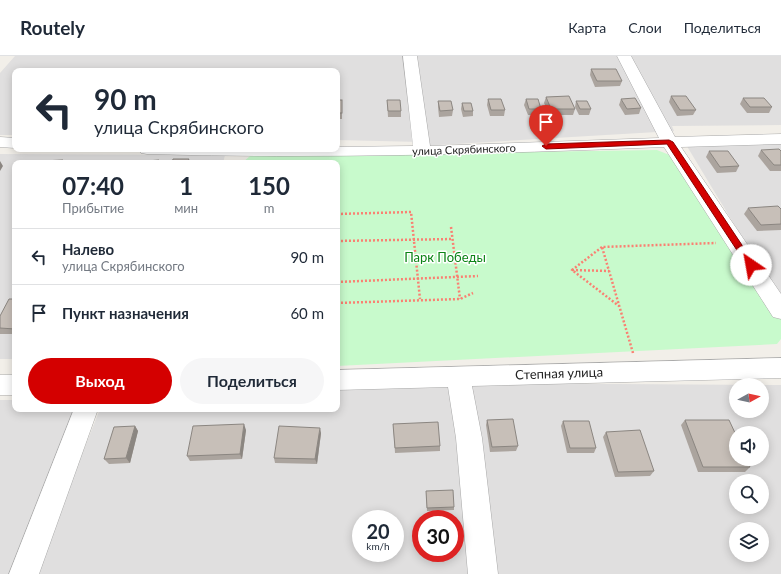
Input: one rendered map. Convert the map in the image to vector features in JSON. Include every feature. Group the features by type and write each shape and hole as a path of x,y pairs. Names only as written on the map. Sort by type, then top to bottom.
{"street":[{"path":"410,56 422,151"},
{"path":"624,56 669,142 781,311"},
{"name":"улица Скрябинского","path":"175,152 231,158 781,139"},
{"path":"0,142 12,143"},
{"name":"Степная улица","path":"340,380 781,368"},
{"path":"458,376 469,438 483,574"},
{"path":"0,385 12,385"},
{"path":"24,574 85,412"}],"path":[{"path":"340,214 411,212 420,299"},
{"path":"451,227 460,299"},
{"path":"340,241 453,239"},
{"path":"572,270 602,247 736,242"},
{"path":"602,247 639,371"},
{"path":"572,270 609,271"},
{"path":"572,270 619,306"},
{"path":"340,282 478,276"},
{"path":"340,303 420,299 460,299 473,293"}],"shaded area":[{"path":"15,56 781,56 781,125 672,126 674,131 421,146 421,142 340,140 340,68 12,68 12,135 0,135 0,73"},
{"path":"685,143 781,143 781,302"},
{"path":"0,154 225,155 224,160 12,160 12,359 0,359"},
{"path":"450,383 729,385 729,418 769,418 769,385 781,385 781,574 34,574 99,412 340,412 340,389 451,387"},
{"path":"0,400 12,400 12,412 80,412 20,574 0,574"}],"green space":[{"name":"Парк Победы","path":"657,150 677,158 781,318 781,339 777,344 340,366 340,160 245,160 250,156"}],"building":[{"path":"591,69 616,69 622,81 597,81"},
{"path":"569,96 575,109 551,109 546,97"},
{"path":"671,96 686,96 696,110 680,110"},
{"path":"635,98 641,108 627,109 621,99"},
{"path":"743,98 764,98 772,107 750,107"},
{"path":"488,99 501,99 505,110 491,110"},
{"path":"526,99 538,99 541,109 529,109"},
{"path":"340,100 342,100 342,113 340,113"},
{"path":"387,100 400,100 401,111 388,111"},
{"path":"438,101 451,101 453,110 440,111"},
{"path":"576,101 587,101 591,109 580,109"},
{"path":"462,103 471,103 473,111 464,111"},
{"path":"779,149 781,151 781,165 774,165 761,150"},
{"path":"709,151 728,151 739,166 720,167"},
{"path":"173,159 189,159 188,160"},
{"path":"778,206 781,209 781,224 761,225 748,208"},
{"path":"9,299 12,299 12,329 0,328 0,316"},
{"path":"513,419 518,446 492,447 487,420"},
{"path":"685,420 729,420 732,426 729,426 729,466 750,467 703,467"},
{"path":"563,421 589,421 596,448 570,448"},
{"path":"438,422 440,446 395,448 393,424"},
{"path":"244,424 240,454 187,456 193,426"},
{"path":"135,426 126,458 104,459 114,427"},
{"path":"279,426 320,428 315,459 274,458"},
{"path":"640,430 654,471 618,472 606,432"},
{"path":"453,490 454,507 427,508 426,491"}],"route":[{"path":"546,146 669,142 751,265"}]}
